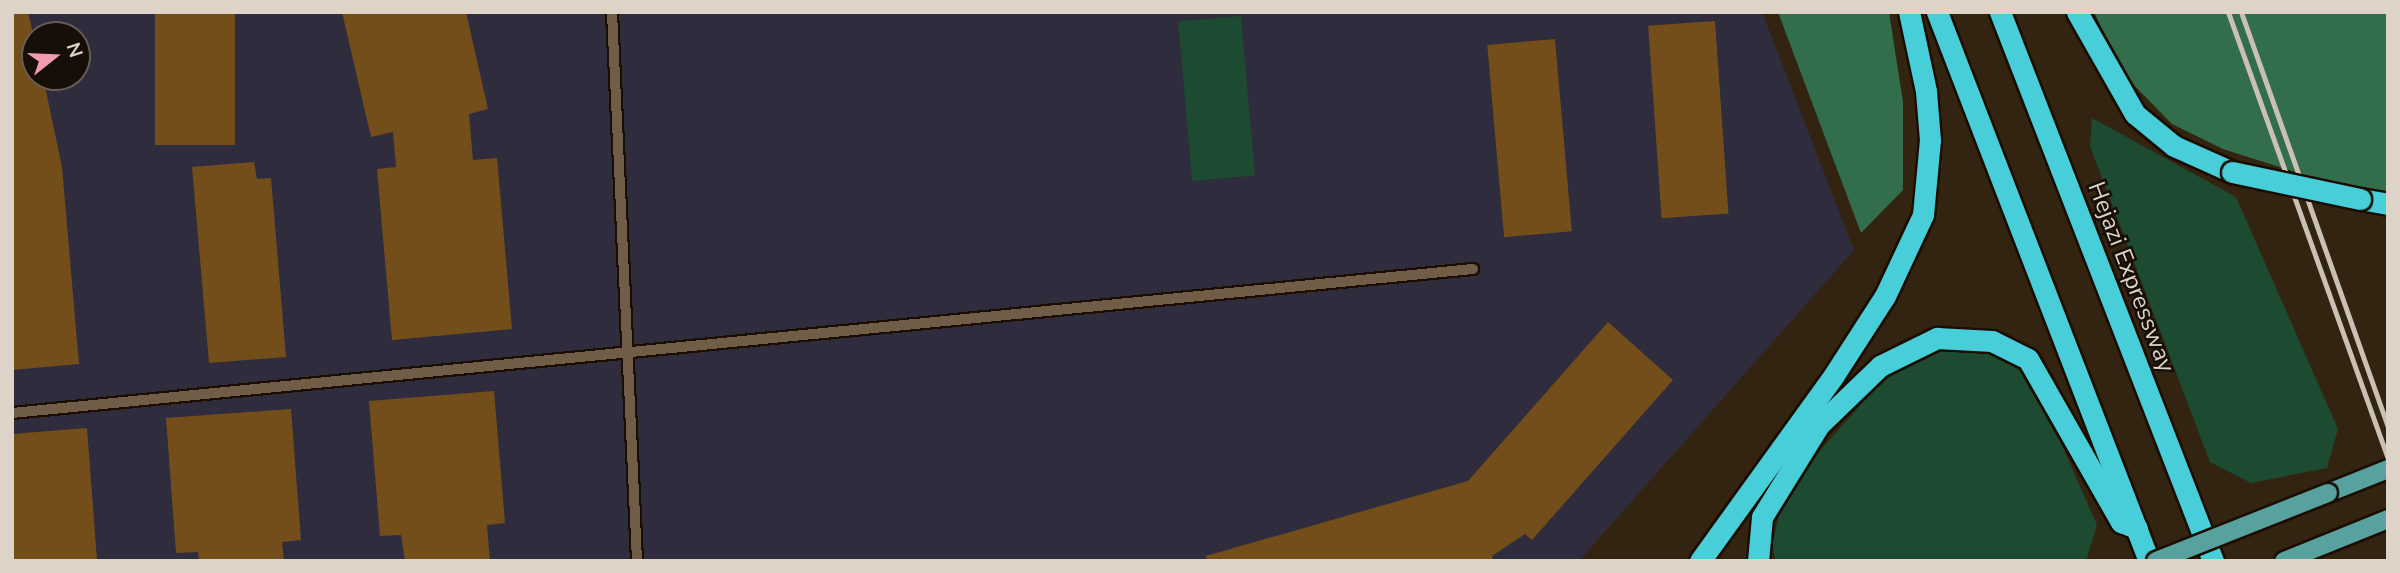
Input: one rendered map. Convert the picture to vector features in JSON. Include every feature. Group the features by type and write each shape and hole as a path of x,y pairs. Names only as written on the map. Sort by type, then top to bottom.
{"highway":[{"path":"1700,561 1848,353 1885,296 1923,215 1930,140 1926,91 1909,12"},
{"path":"1937,12 2149,561"},
{"name":"Hejazi Expressway","path":"2000,12 2213,561"},
{"path":"2077,12 2135,114 2174,146 2232,172 2388,204"},
{"path":"1758,561 1762,517 1819,425 1880,366 1937,338 1992,341 2028,359 2121,522 2137,528"}],"main road":[{"path":"2156,561 2388,469"},
{"path":"2284,561 2388,519"}],"lane":[{"path":"612,12 636,561"},
{"path":"12,412 628,349 1473,269"}],"shaded area":[{"path":"12,12 1762,12 1854,250 1579,561 12,561"}],"green space":[{"path":"1778,12 1889,12 1903,102 1903,190 1861,233"},
{"path":"2094,12 2388,12 2388,193 2333,184 2223,149 2172,124 2124,75"},
{"path":"1241,16 1255,175 1192,181 1178,21"},
{"path":"2092,118 2236,197 2338,429 2327,468 2251,483 2210,462 2090,146"},
{"path":"1977,343 2015,360 2035,384 2097,525 2086,561 1776,561 1772,546 1781,506 1817,454 1881,382 1927,352"}],"building":[{"path":"12,12 28,12 30,21 21,21 21,91 46,91 62,167 79,364 12,370"},
{"path":"155,12 235,12 235,145 155,145"},
{"path":"342,12 466,12 488,109 469,114 473,160 497,158 512,329 392,340 377,169 396,167 393,132 371,137"},
{"path":"1715,21 1728,214 1662,218 1648,26"},
{"path":"1555,39 1572,231 1504,237 1487,45"},
{"path":"254,162 257,179 271,178 286,357 209,363 192,167"},
{"path":"1608,322 1673,380 1532,540 1525,534 1492,556 1493,561 1207,561 1206,556 1468,481"},
{"path":"494,391 505,523 487,525 490,561 405,561 401,535 380,536 369,401"},
{"path":"291,409 301,540 282,542 284,561 199,561 198,552 176,553 166,418"},
{"path":"87,428 97,560 12,561 12,434"}],"railway":[{"path":"2228,12 2388,458"},
{"path":"2241,12 2388,427"}]}
